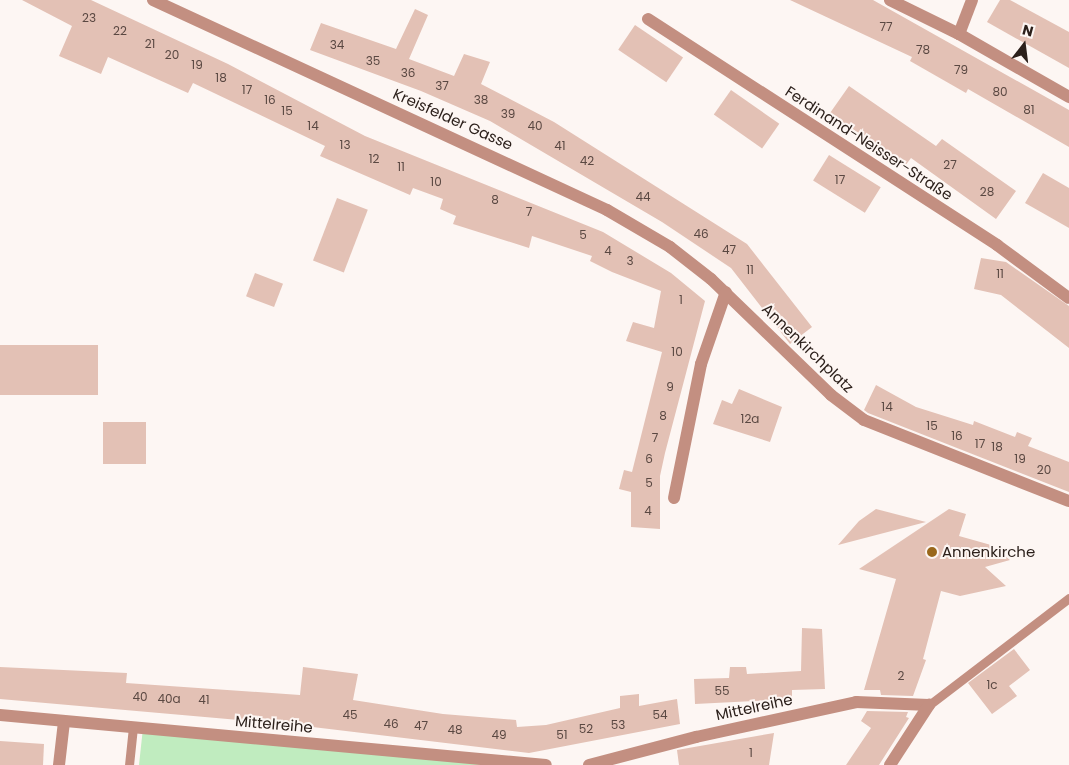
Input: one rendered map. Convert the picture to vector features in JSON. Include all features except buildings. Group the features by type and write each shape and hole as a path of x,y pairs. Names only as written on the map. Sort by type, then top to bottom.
{"street":[{"name":"Kreisfelder Gasse","path":"153,0 573,192 670,247 726,292"},
{"path":"890,0 959,34 1069,97"},
{"path":"959,34 972,0"},
{"name":"Ferdinand-Neisser-Straße","path":"648,19 997,245 1069,298"},
{"path":"674,498 701,364 726,292"},
{"name":"Annenkirchplatz","path":"726,292 824,389 864,420 1069,501"},
{"name":"Mittelreihe","path":"588,765 690,738 856,702 929,705"},
{"path":"890,765 929,705"},
{"name":"Mittelreihe","path":"0,715 546,765"},
{"path":"59,765 64,722"}],"lane":[{"path":"929,705 1069,598"},
{"path":"129,765 133,728"}],"green space":[{"path":"143,728 546,765 139,765"}],"place":[{"name":"Annenkirche","path":"932,552"}]}
